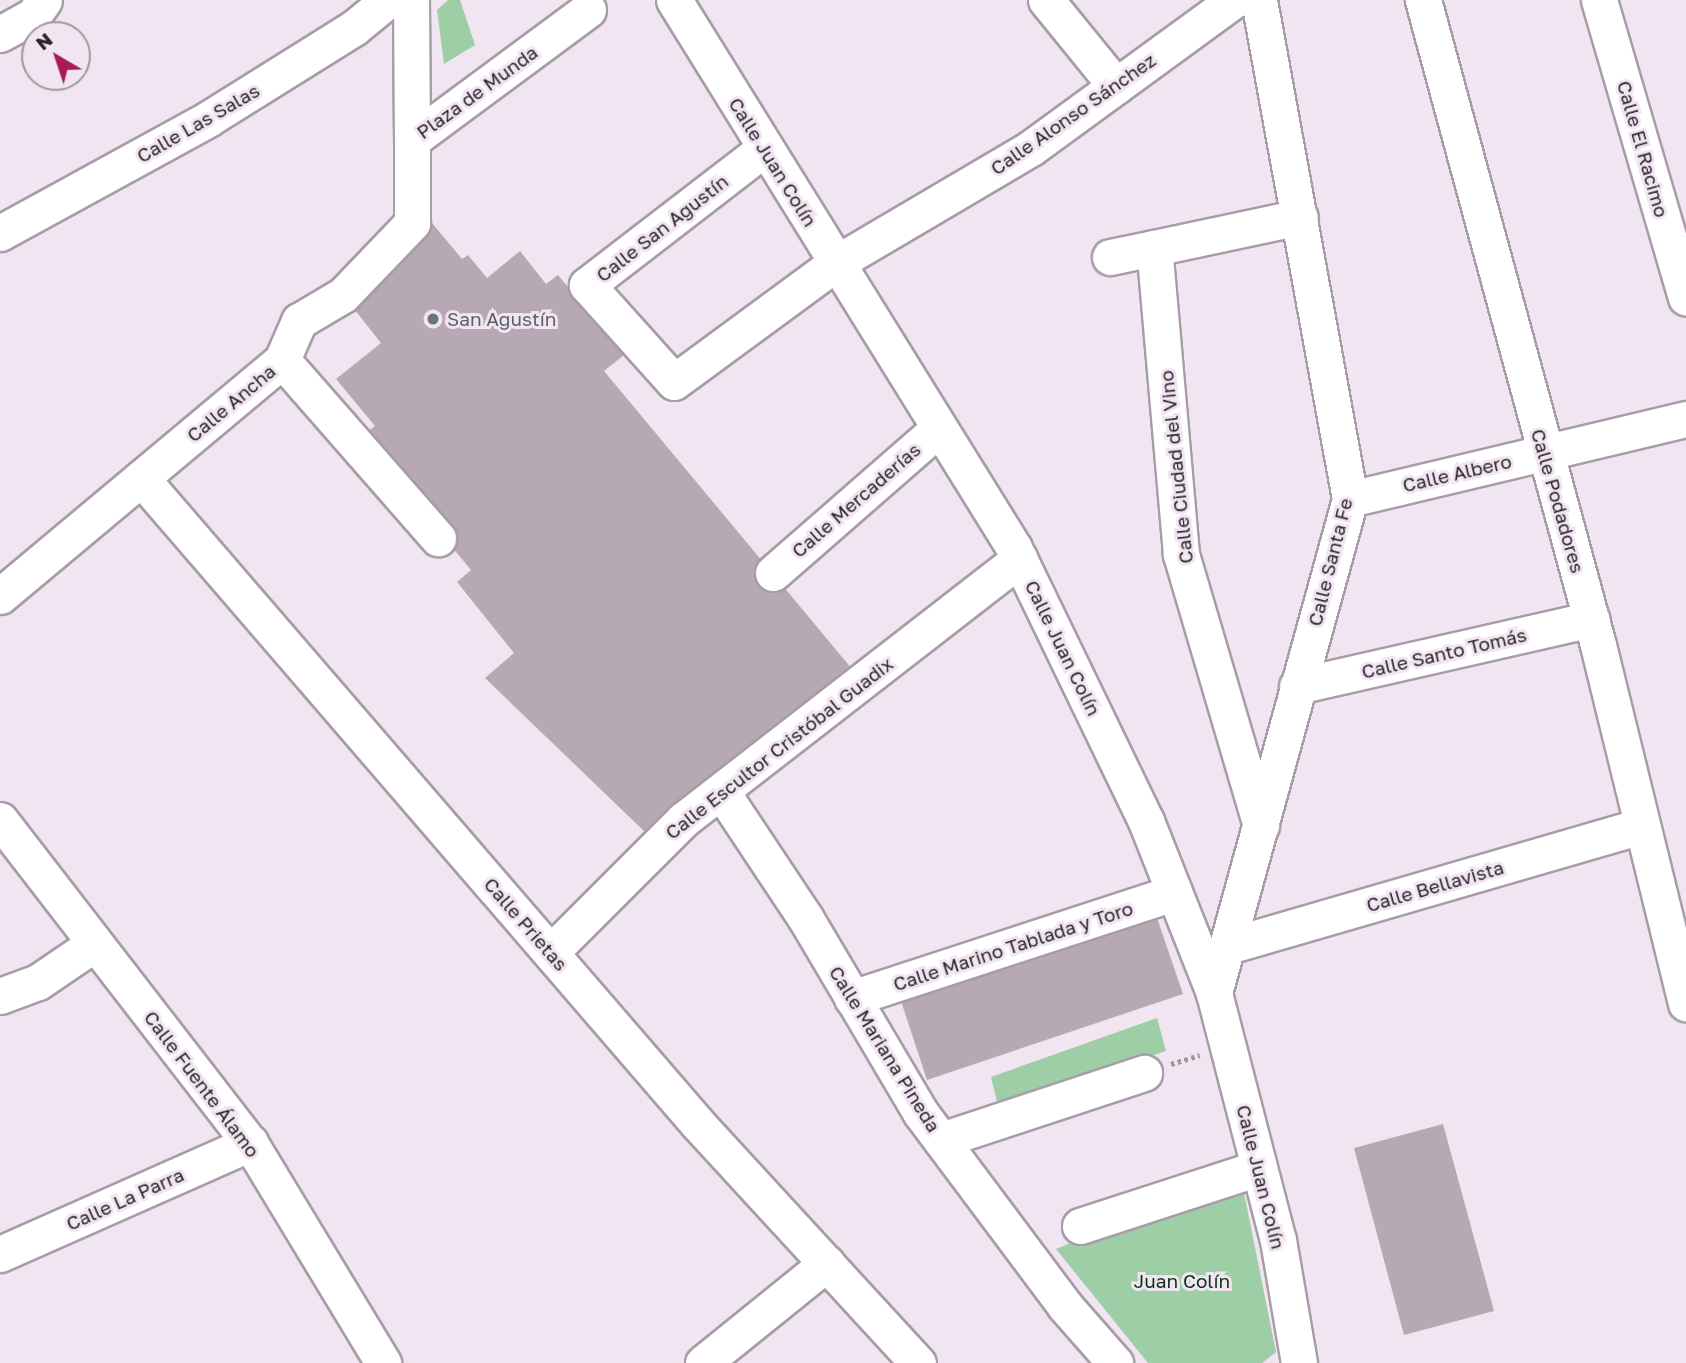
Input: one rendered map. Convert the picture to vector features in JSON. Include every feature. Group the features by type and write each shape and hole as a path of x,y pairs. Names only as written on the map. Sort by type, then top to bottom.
{"street":[{"path":"0,34 33,16 44,0"},
{"name":"Calle Las Salas","path":"0,233 208,120 355,27 388,0"},
{"name":"Plaza de Munda","path":"411,0 412,140"},
{"name":"Calle Juan Colín","path":"674,0 1020,559 1146,821 1214,993 1278,1240 1299,1363"},
{"path":"1046,0 1116,86"},
{"name":"Calle Alonso Sánchez","path":"836,263 1031,148 1234,0"},
{"name":"Calle Santa Fe","path":"1214,993 1350,499 1259,0"},
{"name":"Calle Podadores","path":"1423,0 1591,619 1686,1003"},
{"name":"Calle El Racimo","path":"1599,0 1686,298"},
{"name":"Plaza de Munda","path":"412,140 588,10"},
{"name":"Calle Ancha","path":"0,596 282,360 299,321 342,295 412,223 412,140"},
{"name":"Calle San Agustín","path":"765,148 587,285 674,382 836,263"},
{"path":"1110,257 1300,217"},
{"name":"Calle Ciudad del Vino","path":"1154,248 1181,554 1261,826"},
{"path":"282,360 438,538"},
{"name":"Calle Albero","path":"1350,499 1686,418"},
{"name":"Calle Mercaderías","path":"773,573 939,428"},
{"name":"Calle Prietas","path":"141,478 698,1124 918,1363"},
{"name":"Calle Escultor Cristóbal Guadix","path":"551,952 683,820 1020,559"},
{"name":"Calle Santo Tomás","path":"1297,686 1591,619"},
{"name":"Calle Mariana Pineda","path":"721,792 941,1140 1065,1306 1115,1363"},
{"name":"Calle Fuente Álamo","path":"0,820 250,1143 383,1363"},
{"name":"Calle Bellavista","path":"1228,946 1642,826"},
{"name":"Calle Marino Tablada y Toro","path":"852,998 1174,893"},
{"path":"0,996 38,982 94,944"},
{"path":"941,1140 1144,1073"},
{"name":"Calle La Parra","path":"0,1254 250,1143"},
{"path":"1080,1226 1259,1168"},
{"path":"703,1363 827,1263"}],"path":[{"path":"1144,1073 1228,1046"}],"green space":[{"path":"448,0 460,0 475,45 444,64 437,10"},
{"path":"1157,1018 1166,1051 998,1106 991,1077"},
{"name":"Juan Colín","path":"1240,1173 1276,1352 1262,1363 1148,1363 1056,1249"}],"building":[{"path":"432,223 462,259 468,255 487,278 520,251 546,284 558,275 624,355 604,371 852,669 646,833 485,678 514,653 457,582 471,570 361,437 375,426 336,379 381,343 343,295"},
{"path":"1155,912 1183,994 927,1080 900,998"},
{"path":"1443,1124 1494,1311 1404,1335 1354,1148"}],"place":[{"name":"San Agustín","path":"433,319"}]}
